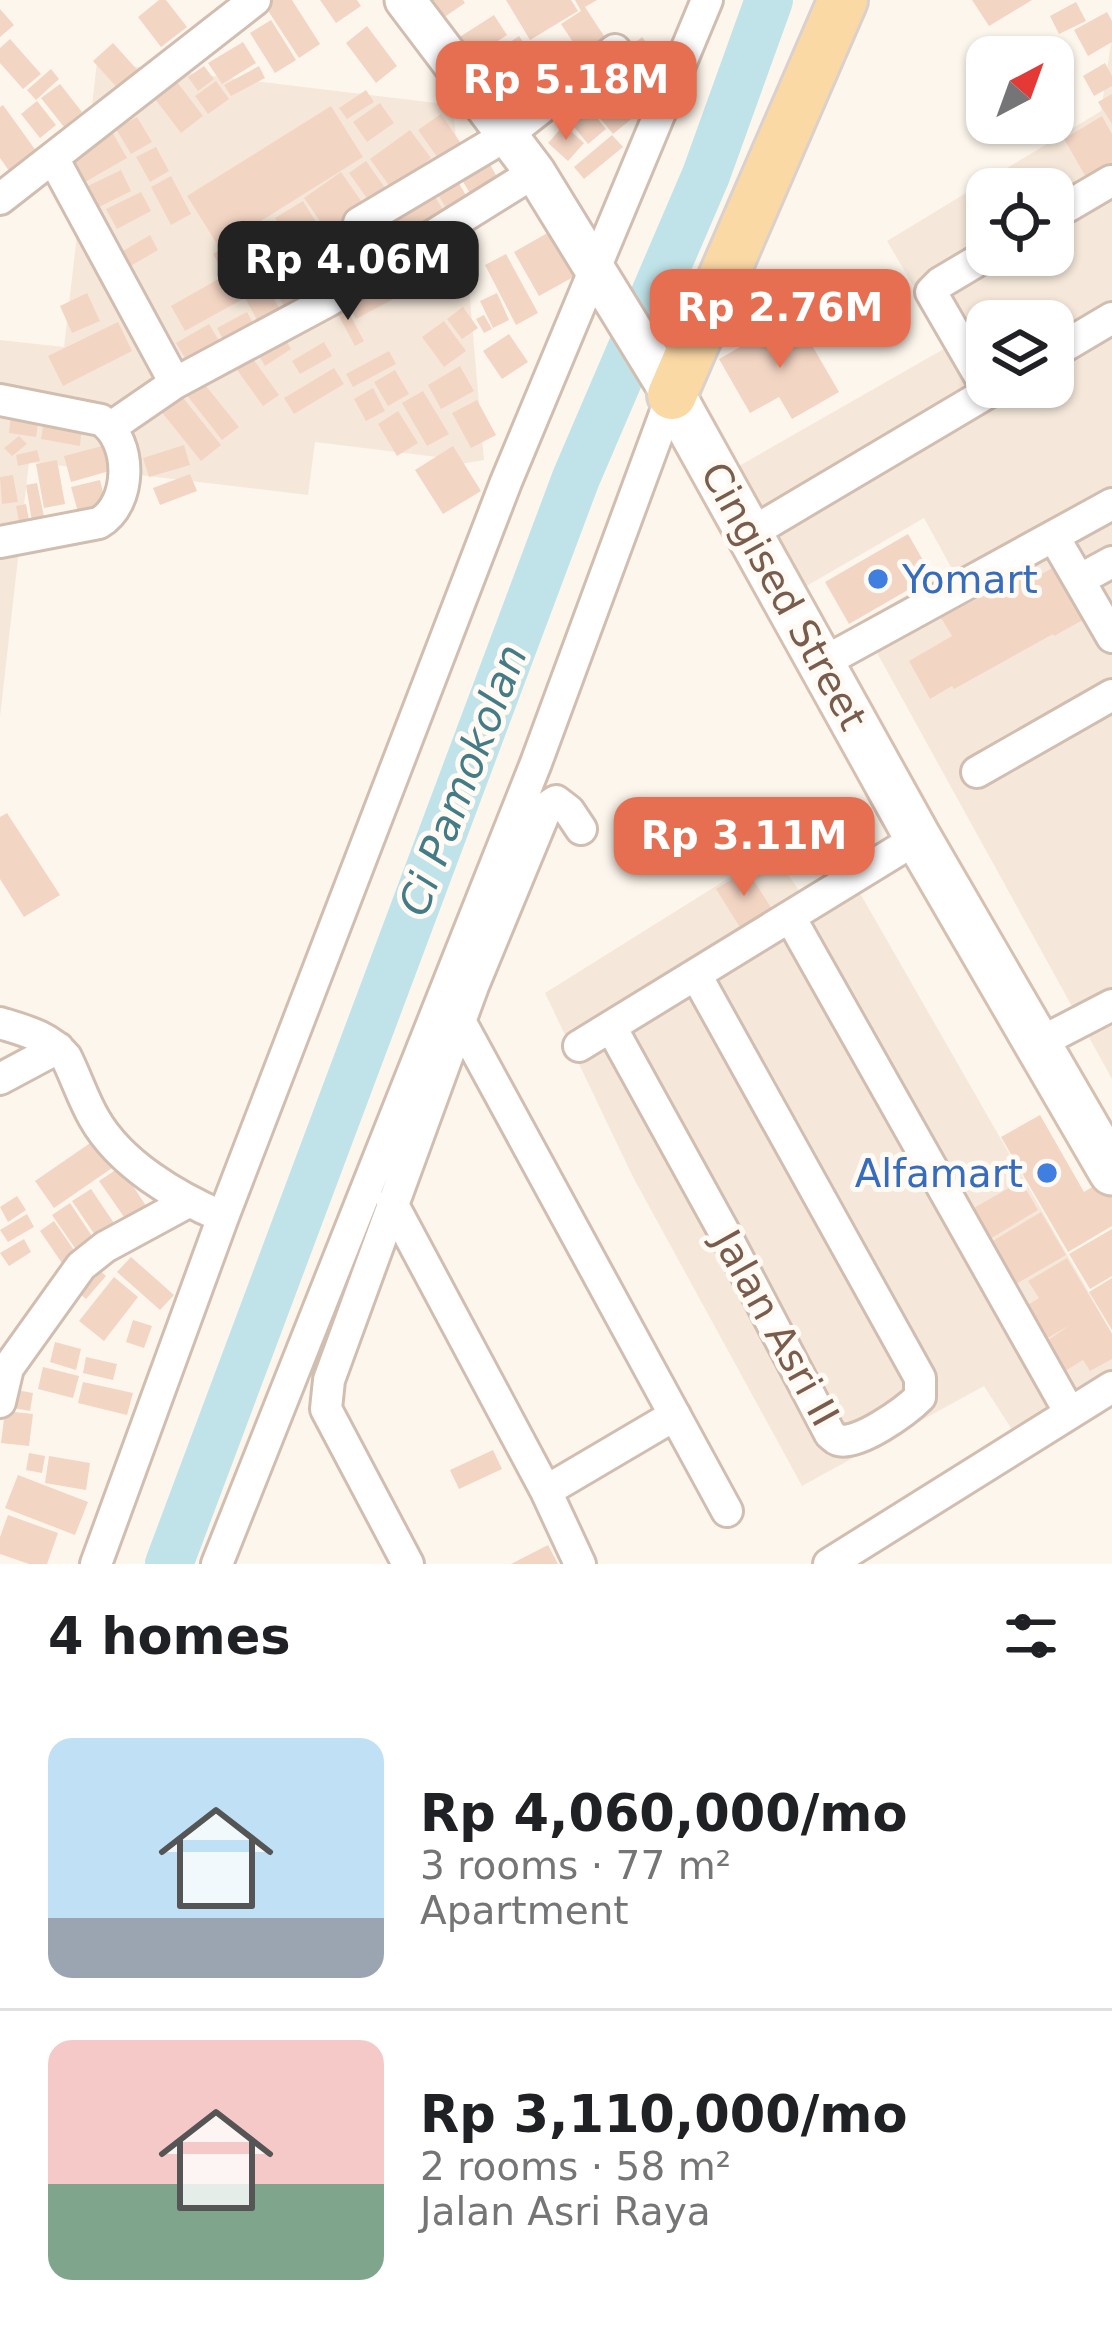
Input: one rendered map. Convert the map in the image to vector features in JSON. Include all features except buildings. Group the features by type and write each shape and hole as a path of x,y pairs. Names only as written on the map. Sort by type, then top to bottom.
{"main road":[{"path":"666,386 843,0"},
{"name":"Cingised Street","path":"666,386 821,663 908,844 1112,1172"}],"street":[{"path":"0,199 255,0"},
{"path":"224,1558 461,983 666,386 535,172 405,0"},
{"path":"96,1564 223,1216 506,482 706,0"},
{"path":"359,223 507,135 615,50"},
{"path":"53,158 176,383"},
{"path":"111,427 176,383 328,301 535,172"},
{"path":"1074,203 1111,181"},
{"path":"966,268 931,292 966,347"},
{"path":"1074,341 1112,318"},
{"path":"0,400 100,420 111,427 122,450 124,470 119,502 99,524 0,542"},
{"path":"751,533 966,405"},
{"path":"821,663 1112,504"},
{"path":"1054,537 1112,638"},
{"path":"1079,580 1112,562"},
{"path":"977,772 1112,694"},
{"path":"461,983 547,808 556,801 563,804 580,829"},
{"path":"579,1046 908,844"},
{"path":"790,917 1070,1413"},
{"name":"Jalan Asri II","path":"610,1027 830,1434 848,1440 894,1419 920,1397 920,1378 696,975"},
{"path":"1037,1045 1112,1005"},
{"path":"408,1564 326,1409 329,1380 392,1203 447,1019"},
{"path":"447,1019 727,1511"},
{"path":"0,1023 42,1037 58,1048 95,1120 112,1142 188,1202 223,1216"},
{"path":"0,1079 58,1048"},
{"path":"0,1402 8,1368 81,1266 105,1246 188,1202"},
{"path":"392,1203 580,1564"},
{"path":"829,1564 1112,1387"},
{"path":"546,1491 675,1415"}],"shaded area":[{"path":"1112,37 1112,1079 860,622 952,569 924,518 803,588 732,470 949,346 887,241 966,193 966,276 1074,276 1074,168 1007,168 1047,144 1074,144 1074,127 1101,111"},
{"path":"97,62 453,105 484,460 437,468 437,457 315,442 308,495 29,462 0,717 0,340 64,347"},
{"path":"772,851 800,892 845,867 1112,1333 1112,1377 1016,1436 984,1386 802,1486 633,1177 545,993"}],"waterway":[{"name":"Ci Pamokolan","path":"169,1564 576,478 706,175 769,0"}],"place":[{"name":"Yomart","path":"878,579"},
{"name":"Alfamart","path":"1047,1173"}]}
